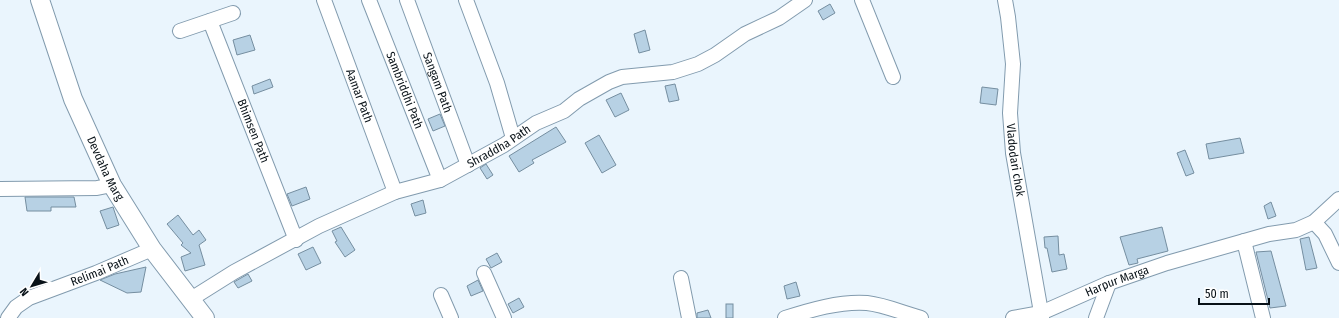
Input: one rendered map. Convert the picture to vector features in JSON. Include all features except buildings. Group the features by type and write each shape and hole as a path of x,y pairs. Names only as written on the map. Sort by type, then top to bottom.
{"main road":[{"name":"Devdaha Marg","path":"40,0 72,99 112,185 152,249 171,276 192,299 205,318"}],"street":[{"name":"Aamar Path","path":"324,0 395,192"},
{"name":"Sambriddhi Path","path":"369,0 440,180"},
{"name":"Sangam Path","path":"407,0 468,164"},
{"path":"466,0 497,83 513,138"},
{"name":"Shraddha Path","path":"192,299 234,272 296,240 319,226 395,192 440,180 504,145 536,123 564,111 579,99 609,82 622,77 673,72 698,64 715,55 745,34 779,18 805,0"},
{"path":"862,0 894,77"},
{"name":"Vladodari chok","path":"1005,0 1013,64 1010,113 1014,153 1041,316"},
{"path":"180,31 233,13"},
{"name":"Bhimsen Path","path":"210,21 296,240"},
{"path":"0,189 97,188 112,185"},
{"name":"Harpur Marga","path":"1013,318 1041,316 1109,283 1244,241 1296,230 1314,222 1339,199"},
{"path":"1314,222 1325,234 1339,263"},
{"path":"1244,241 1263,318"},
{"name":"Relimai Path","path":"8,318 16,307 29,298 96,273 152,249"},
{"path":"484,273 504,318"},
{"path":"680,278 689,318"},
{"path":"1096,318 1109,283"},
{"path":"441,295 451,318"},
{"path":"785,318 838,305 867,303 921,318"}]}
